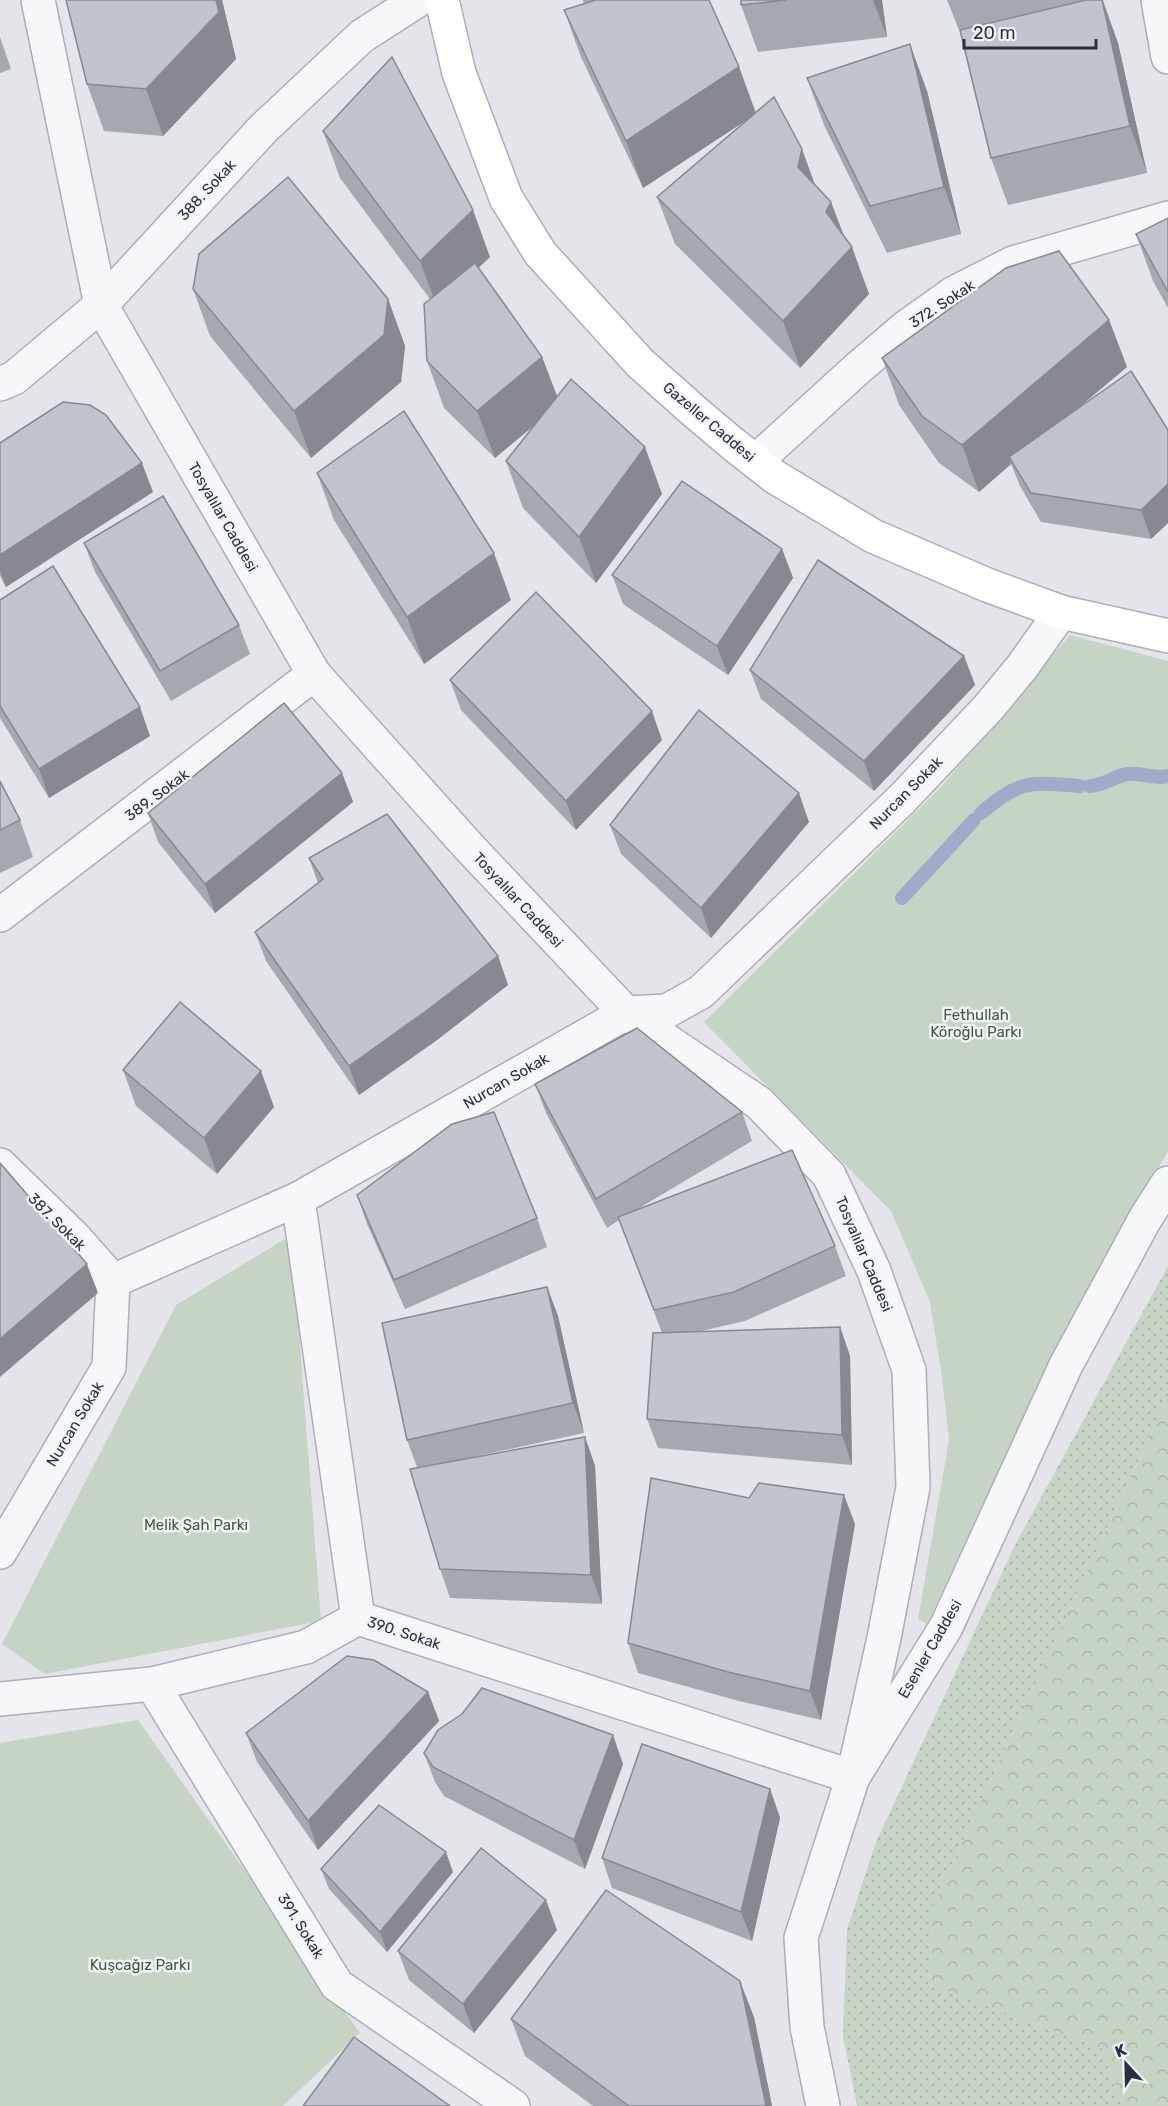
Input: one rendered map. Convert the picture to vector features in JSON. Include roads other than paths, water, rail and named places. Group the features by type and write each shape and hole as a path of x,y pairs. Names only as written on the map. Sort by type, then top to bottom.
{"street":[{"name":"Tosyalılar Caddesi","path":"38,0 101,305 314,674 468,847 626,1013 759,1103 829,1175 874,1271 909,1370 913,1486 885,1638 853,1777"},
{"name":"388. Sokak","path":"0,384 14,378 101,305 263,129 362,36 418,0"},
{"name":"Gazeller Caddesi","path":"442,0 459,74 506,198 540,253 640,363 733,444 775,477 873,536 987,585 1061,612 1168,636"},
{"path":"1158,0 1168,57"},
{"name":"372. Sokak","path":"756,461 897,335 954,293 1013,262 1168,218"},
{"name":"Nurcan Sokak","path":"0,1552 109,1367 112,1281 298,1199 626,1013 667,1011 700,992 926,774 988,708 1022,667 1061,612"},
{"name":"389. Sokak","path":"0,915 314,674"},
{"name":"387. Sokak","path":"0,1165 74,1237 112,1281"},
{"name":"Esenler Caddesi","path":"822,2106 807,2027 801,1938 853,1777 946,1627 1066,1365 1145,1219 1168,1183"},
{"name":"390. Sokak","path":"298,1199 358,1618 853,1777"},
{"path":"0,1699 152,1684 306,1647 358,1618"},
{"name":"391. Sokak","path":"152,1684 337,1984 513,2106"}],"waterway":[{"path":"1090,786 1128,774 1168,776"},
{"path":"981,813 1006,794 1027,785 1080,786"},
{"path":"902,898 974,820"}],"park label":[{"name":"Fethullah Köroğlu Parkı","path":"976,1024"},
{"name":"Melik Şah Parkı","path":"196,1525"},
{"name":"Kuşcağız Parkı","path":"140,1965"}]}
